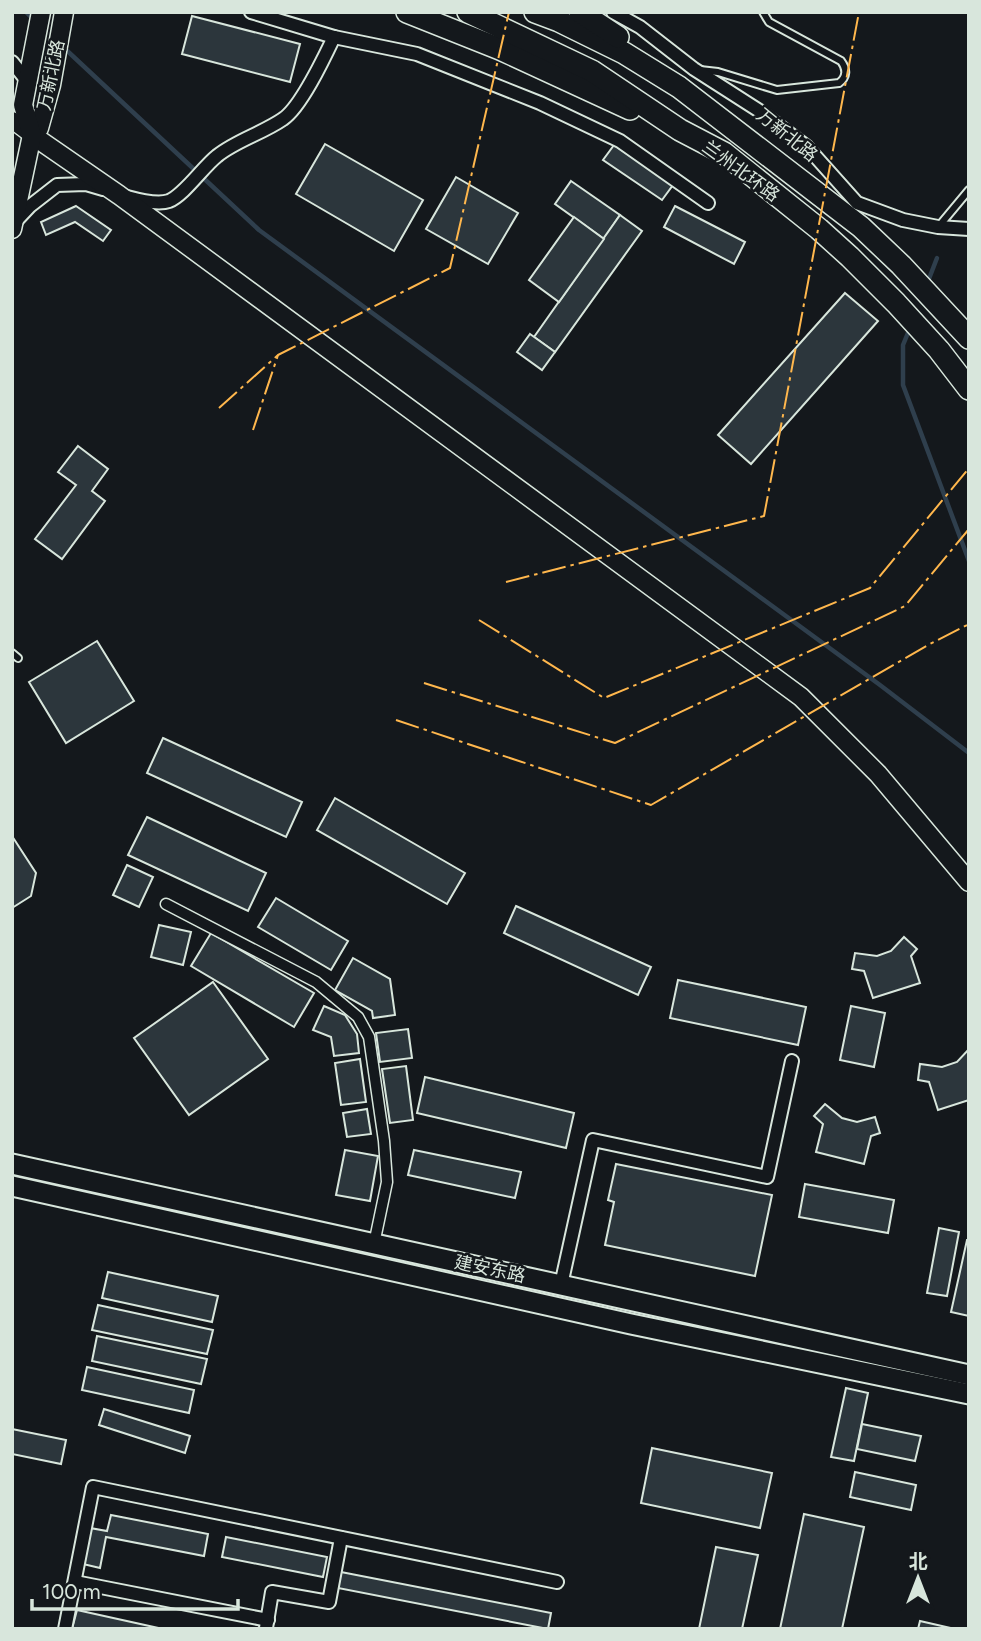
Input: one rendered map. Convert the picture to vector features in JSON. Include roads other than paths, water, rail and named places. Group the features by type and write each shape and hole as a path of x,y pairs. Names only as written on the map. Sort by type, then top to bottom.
{"highway":[{"path":"407,12 500,49 680,130"},
{"name":"兰州北环路","path":"467,12 592,71 680,130 724,153 850,257 939,350 969,389"},
{"name":"兰州北环路","path":"535,12 624,53 679,87 846,215 901,265 969,338"},
{"path":"580,12 634,47 679,87"}],"main road":[{"name":"万新北路","path":"13,226 32,135 23,105 41,12"},
{"name":"万新北路","path":"32,135 39,128 51,85 64,13"},
{"path":"32,135 118,195 801,697 878,774 969,882"},
{"name":"建安东路","path":"12,1164 969,1374"},
{"name":"建安东路","path":"12,1186 645,1326 969,1394"}],"street":[{"path":"250,12 334,37 417,54 540,103 620,141 708,204"},
{"name":"万新北路","path":"613,12 640,27 694,69 758,110 807,147 857,203 903,220 938,227 969,229"},
{"name":"万新北路","path":"13,226 30,205 57,185 86,184 146,202 169,201 218,155 285,118 321,65 334,37"},
{"path":"12,62 29,74"},
{"path":"12,120 32,135"},
{"path":"166,904 316,982 358,1017 369,1037 387,1182 374,1244"},
{"path":"561,1285 593,1140 767,1177 792,1061"},
{"path":"65,1629 93,1487 557,1582"},
{"path":"75,1582 267,1625 272,1592 329,1602 341,1538"}],"lane":[{"path":"694,69 719,72 776,90 842,81 846,68 841,61 769,22 763,12"},
{"path":"938,227 969,190"}],"waterway":[{"path":"26,12 35,21"},
{"path":"62,46 259,230 969,753"},
{"path":"927,284 937,258"},
{"path":"910,328 903,345 903,385 969,561"}]}
